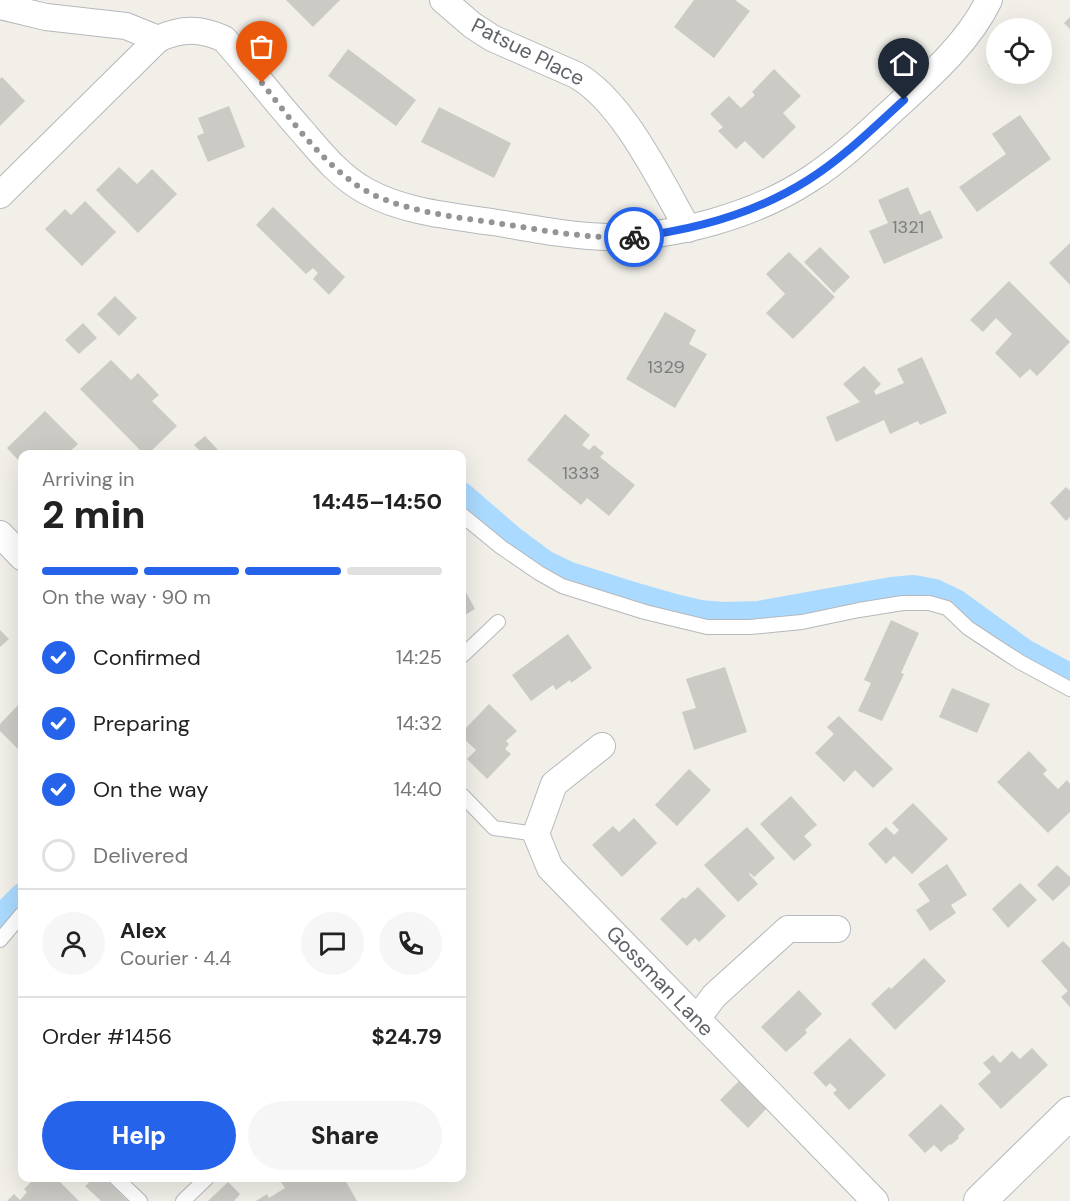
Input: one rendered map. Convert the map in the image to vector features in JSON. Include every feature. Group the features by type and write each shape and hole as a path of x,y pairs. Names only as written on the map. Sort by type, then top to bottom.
{"street":[{"name":"Patsue Place","path":"443,0 472,25 492,38 576,75 594,87 620,116 645,153 688,229"},
{"path":"0,195 158,39 179,31 208,32 224,39 319,151 339,171 368,192 391,202 465,218 594,236 632,237 688,229 760,205 826,168 862,139 937,68 966,37 981,17 989,0"},
{"path":"0,6 46,17 126,26 158,39"},
{"path":"0,534 18,553"},
{"path":"536,834 554,784 602,746"},
{"name":"Gossman Lane","path":"536,834 550,868 875,1201"},
{"path":"697,1019 714,996 788,929 837,929"},
{"path":"980,1201 1070,1113"}],"lane":[{"path":"466,518 501,548 528,567 562,586 645,612 707,627 750,627 802,622 903,603 929,603 947,608 968,628 1020,662 1070,689"},
{"path":"466,652 498,621"},
{"path":"466,799 494,828 536,834"},
{"path":"0,940 18,919"},
{"path":"120,1182 140,1201"},
{"path":"183,1201 203,1182"}],"building":[{"path":"286,0 340,0 313,27"},
{"path":"694,0 735,0 750,11 714,58 674,27"},
{"path":"1070,17 1070,29 1064,23"},
{"path":"348,49 416,100 396,126 328,76"},
{"path":"774,69 801,96 783,113 796,127 763,159 745,141 736,149 718,131 723,127 710,114 729,96 741,108 755,95 752,92"},
{"path":"2,77 25,101 0,126 0,79"},
{"path":"229,106 245,147 208,162 197,136 204,133 198,118"},
{"path":"439,107 511,143 494,178 421,142"},
{"path":"1020,115 1051,159 977,212 959,187 1006,154 992,134"},
{"path":"119,167 137,184 152,169 177,194 138,233 96,190"},
{"path":"908,187 920,215 930,210 943,238 884,264 869,231 888,223 878,200"},
{"path":"85,201 116,232 82,266 45,229 65,209 71,215"},
{"path":"273,207 345,277 329,295 313,279 318,273 313,268 306,274 256,225"},
{"path":"1070,243 1070,285 1049,263"},
{"path":"820,247 850,277 834,293 804,262"},
{"path":"789,252 835,297 793,339 766,313 785,294 766,274"},
{"path":"1009,281 1070,342 1037,376 1030,369 1020,378 995,353 1012,334 996,318 983,332 970,320"},
{"path":"115,296 137,318 119,336 97,314"},
{"path":"665,312 696,330 689,344 707,354 675,408 626,379"},
{"path":"83,323 97,338 79,354 65,340"},
{"path":"922,357 947,413 920,425 918,421 890,434 884,420 836,442 826,417 860,402 843,384 864,366 881,384 874,391 876,395 904,383 897,369"},
{"path":"111,360 131,380 138,373 159,395 152,401 177,426 152,450 140,450 80,389"},
{"path":"45,411 78,444 71,450 18,450 18,460 7,448"},
{"path":"565,414 590,435 582,445 589,450 594,445 604,453 600,457 635,485 609,516 587,498 581,505 527,460"},
{"path":"205,436 218,450 199,450 194,445"},
{"path":"1066,487 1070,491 1070,517 1066,521 1050,503"},
{"path":"466,592 475,609 466,615"},
{"path":"891,620 919,633 901,673 904,674 882,721 858,711 871,683 864,680"},
{"path":"0,630 9,639 0,647"},
{"path":"568,634 592,668 571,683 570,680 556,690 553,685 531,701 512,675"},
{"path":"725,667 747,732 694,750 682,712 696,708 686,679"},
{"path":"952,688 990,704 977,733 939,717"},
{"path":"489,704 517,731 506,741 509,744 505,749 511,754 487,779 467,759 476,750 466,741 466,728"},
{"path":"18,705 18,749 0,731 0,724"},
{"path":"839,716 893,769 873,788 855,770 844,782 815,753 834,734 827,727"},
{"path":"1029,751 1047,770 1043,774 1058,789 1067,780 1070,784 1070,812 1048,833 997,782"},
{"path":"689,769 711,790 677,826 655,805"},
{"path":"791,796 817,825 804,836 812,845 794,861 760,824"},
{"path":"913,803 948,839 912,874 894,856 886,864 868,844 886,827 894,835 899,830 892,823"},
{"path":"634,818 657,843 622,877 592,845 613,826 619,832"},
{"path":"747,827 775,858 754,877 749,874 758,884 738,902 704,865"},
{"path":"947,864 967,895 951,905 956,913 930,931 916,910 930,901 918,884"},
{"path":"1057,865 1070,877 1070,885 1053,901 1037,885"},
{"path":"1020,883 1037,900 1008,928 992,909"},
{"path":"698,887 726,916 699,942 695,938 687,946 660,919 683,897 685,899"},
{"path":"1063,941 1070,948 1070,1007 1061,997 1068,991 1041,961"},
{"path":"924,958 946,981 895,1030 871,1004"},
{"path":"799,990 822,1014 805,1030 807,1033 786,1052 761,1027"},
{"path":"850,1038 886,1075 849,1110 833,1093 837,1090 830,1083 826,1087 813,1073"},
{"path":"1032,1048 1048,1065 1001,1109 978,1084 991,1072 983,1063 993,1055 1000,1063 1012,1051 1020,1059"},
{"path":"739,1081 767,1108 748,1128 720,1100"},
{"path":"941,1104 965,1129 958,1136 959,1138 941,1152 934,1145 925,1153 908,1135"},
{"path":"31,1182 60,1182 79,1201 7,1201 14,1194 20,1200 27,1192 24,1189"},
{"path":"90,1182 109,1182 128,1201 101,1201 85,1186"},
{"path":"228,1182 240,1194 234,1201 208,1201"},
{"path":"281,1182 346,1182 357,1201 256,1201 267,1194 269,1198 285,1188"}],"waterway":[{"path":"466,497 514,539 545,562 570,574 630,593 700,612 724,614 758,613 891,589 914,587 935,591 956,601 1025,651 1070,675"},
{"path":"0,917 18,899"}],"way so far":[{"path":"262,83 319,151 339,171 368,192 391,202 420,210 553,232 604,237 634,237"}],"route":[{"path":"634,237 688,229 723,219 780,195 826,168 904,100"}]}
